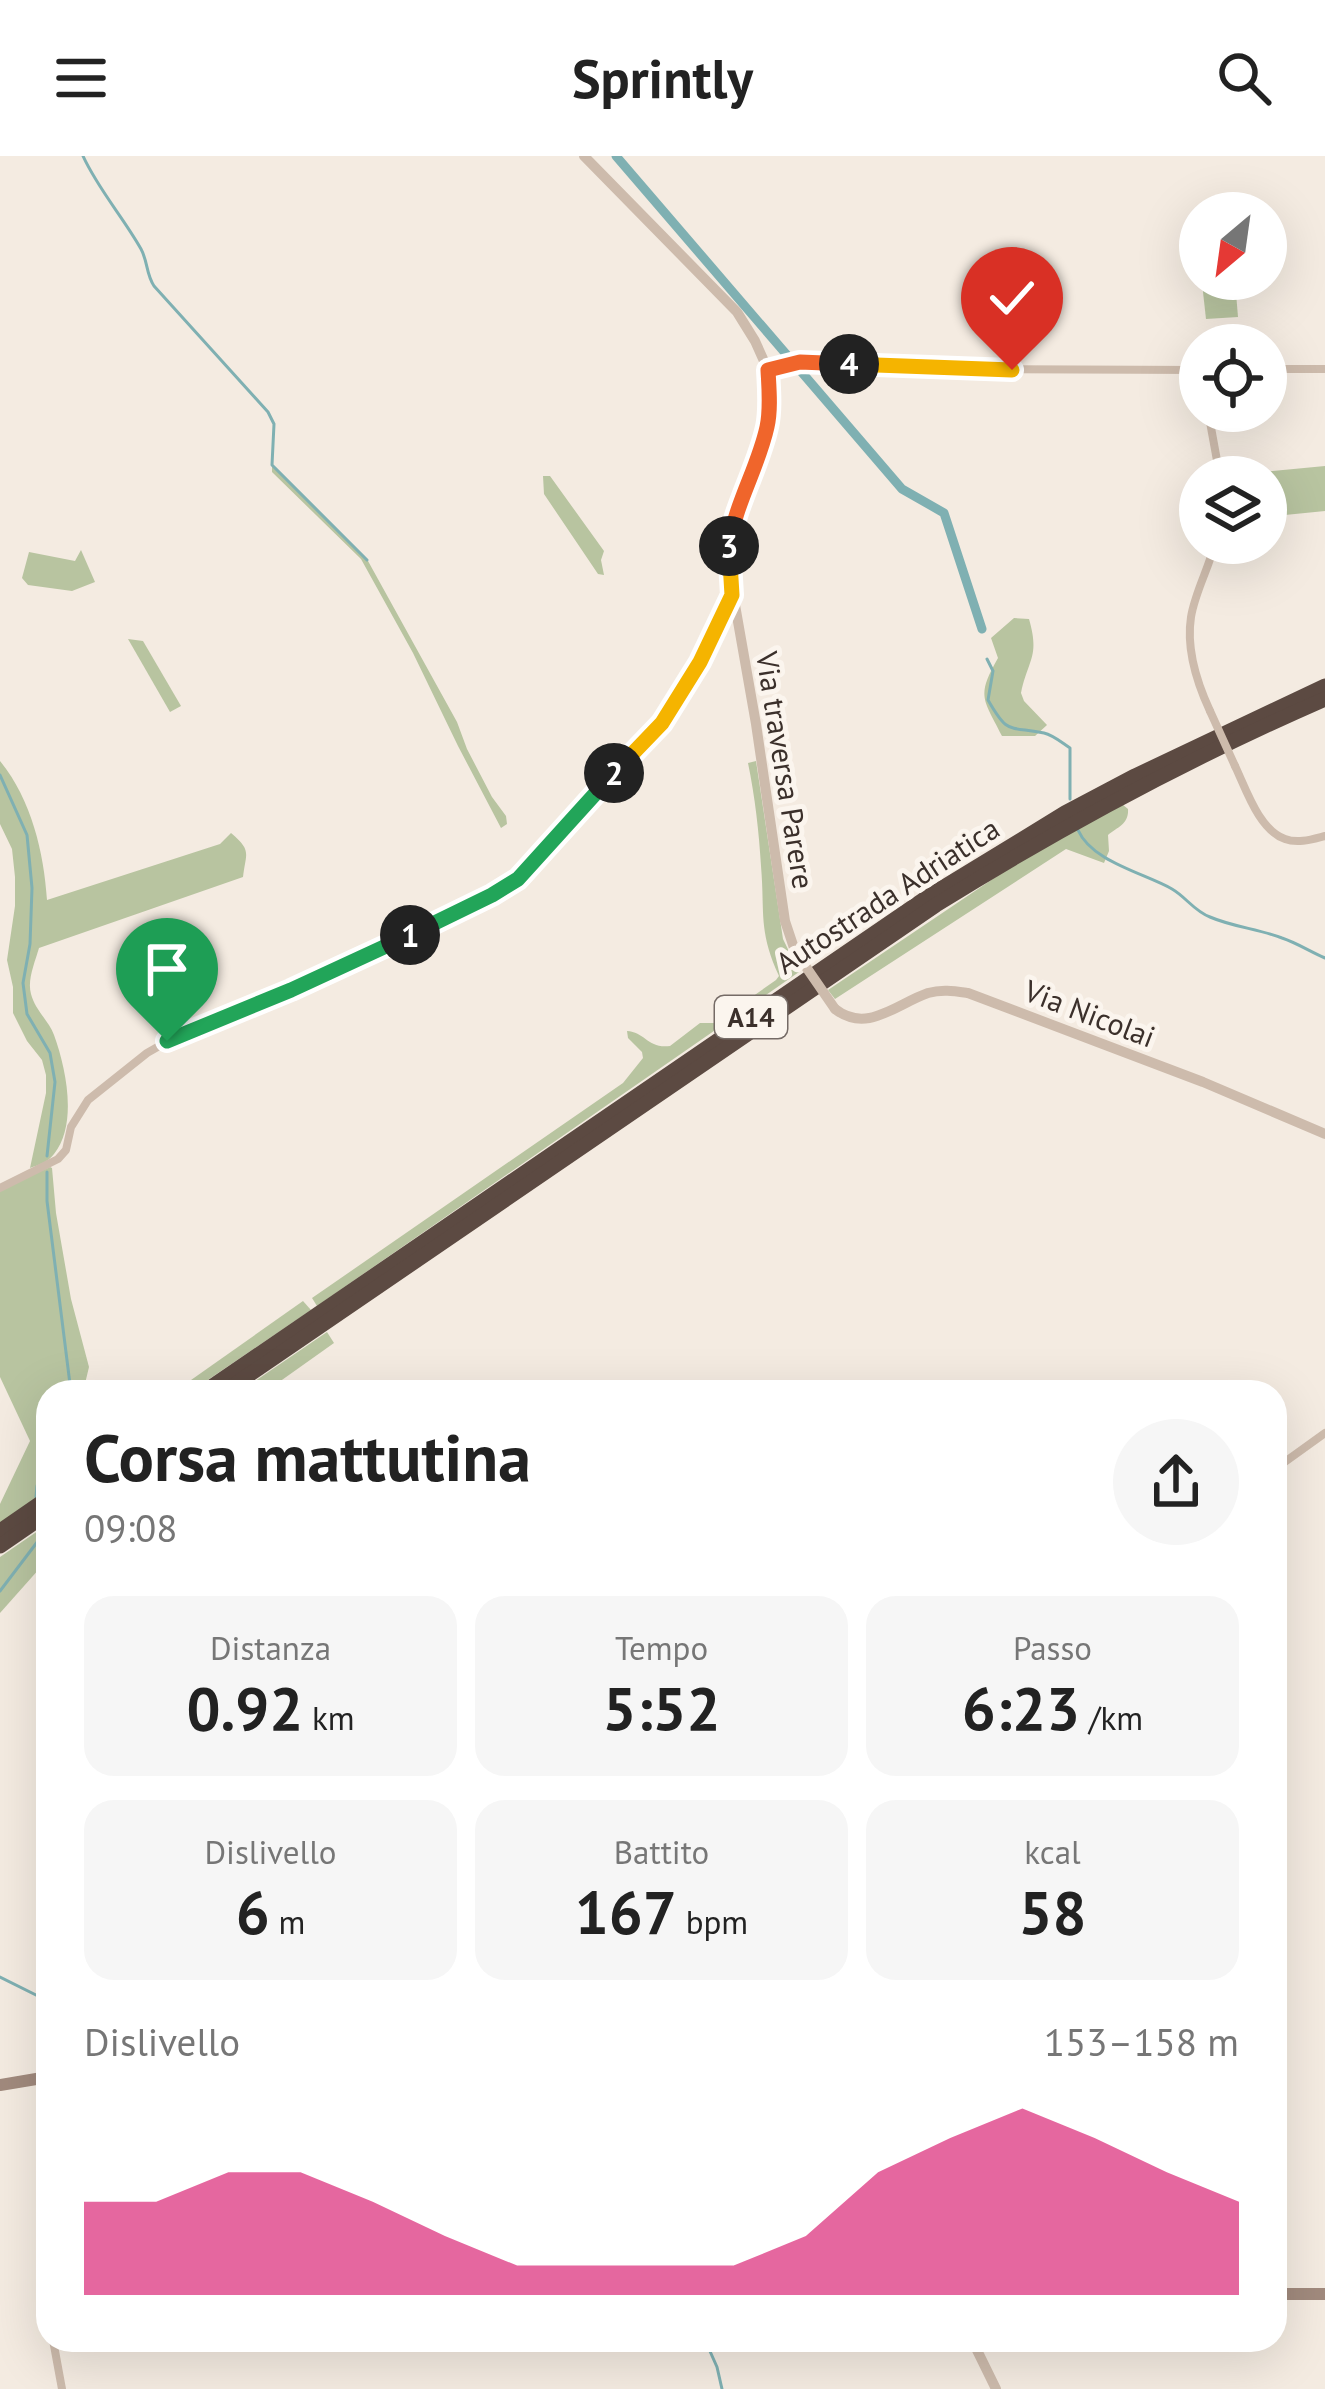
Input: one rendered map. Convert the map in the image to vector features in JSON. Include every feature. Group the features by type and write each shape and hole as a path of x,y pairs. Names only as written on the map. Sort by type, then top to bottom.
{"highway":[{"name":"Autostrada Adriatica","path":"221,1380 926,898 1065,813 1325,686"},
{"name":"Autostrada Adriatica","path":"242,1380 936,905 1143,785 1325,699"},
{"path":"0,1531 36,1506"},
{"path":"0,1546 36,1521"}],"main road":[{"path":"0,2085 36,2079"},
{"path":"1287,2294 1325,2294"}],"street":[{"name":"Via traversa Parere","path":"584,156 737,312 768,370 767,427 731,532 732,595 785,921 795,951 835,1009"},
{"path":"768,370 800,362 933,369 1179,370"},
{"path":"1287,369 1325,369"},
{"path":"1208,564 1191,618 1191,654 1198,685 1263,820 1288,841 1325,836"},
{"name":"Via traversa Parere","path":"0,1188 58,1159 88,1100 167,1041 291,990 518,879 676,705 732,595"},
{"name":"Via Nicolai","path":"835,1009 850,1018 867,1020 932,992 968,993 1325,1134"},
{"path":"1287,1460 1325,1433"},
{"path":"55,2352 62,2389"},
{"path":"978,2352 995,2389"}],"green space":[{"path":"1204,300 1237,300 1238,317 1206,319"},
{"path":"272,465 368,561 506,816 507,824 501,828 361,559 272,472"},
{"path":"1325,466 1325,511 1287,515 1287,470"},
{"path":"543,476 550,476 604,551 604,575 598,574 544,494"},
{"path":"81,550 95,582 72,591 28,585 22,578 29,552 75,561"},
{"path":"1014,618 1029,619 1032,632 1033,650 1021,693 1047,725 1035,736 1002,736 985,697 998,658 991,638"},
{"path":"128,639 143,641 181,706 170,712"},
{"path":"0,761 34,827 47,900 220,844 231,833 246,852 243,877 39,948 30,989 58,1048 68,1112 54,1154 30,1168 46,1075 13,1013 7,960 15,877 12,849 0,824"},
{"path":"756,761 783,939 799,972 317,1306 312,1298 623,1083 643,1058 627,1031 670,1046 700,1023 715,1023 776,980 779,976 765,933 748,763"},
{"path":"1122,804 1128,809 1127,818 1108,835 1104,863 1066,849 835,999 828,990 1027,856"},
{"path":"52,1168 71,1299 89,1367 86,1380 36,1380 36,1498 0,1524 0,1504 30,1441 0,1377 0,1190"},
{"path":"303,1301 311,1310 208,1380 191,1380"},
{"path":"327,1332 334,1343 282,1380 257,1380"},
{"path":"36,1532 36,1572 0,1613 0,1557"}],"waterway":[{"path":"83,156 141,249 154,286 268,412 274,424 272,465 367,560"},
{"path":"616,156 902,489 944,513 982,629"},
{"path":"987,659 993,671 988,700 1000,719 1010,727 1047,734 1070,748 1070,799"},
{"path":"0,775 27,835 32,888 23,983 27,1014 50,1053 55,1082 47,1156"},
{"path":"1078,830 1107,859 1172,889 1204,914 1282,938 1325,958"},
{"path":"47,1172 69,1380"},
{"path":"0,1591 36,1544"},
{"path":"0,1977 36,1995"},
{"path":"710,2352 722,2389"}],"route":[{"path":"167,1041 291,990 518,879 662,723 700,662 732,595 731,532 767,427 768,370 800,362 1012,370"}]}
